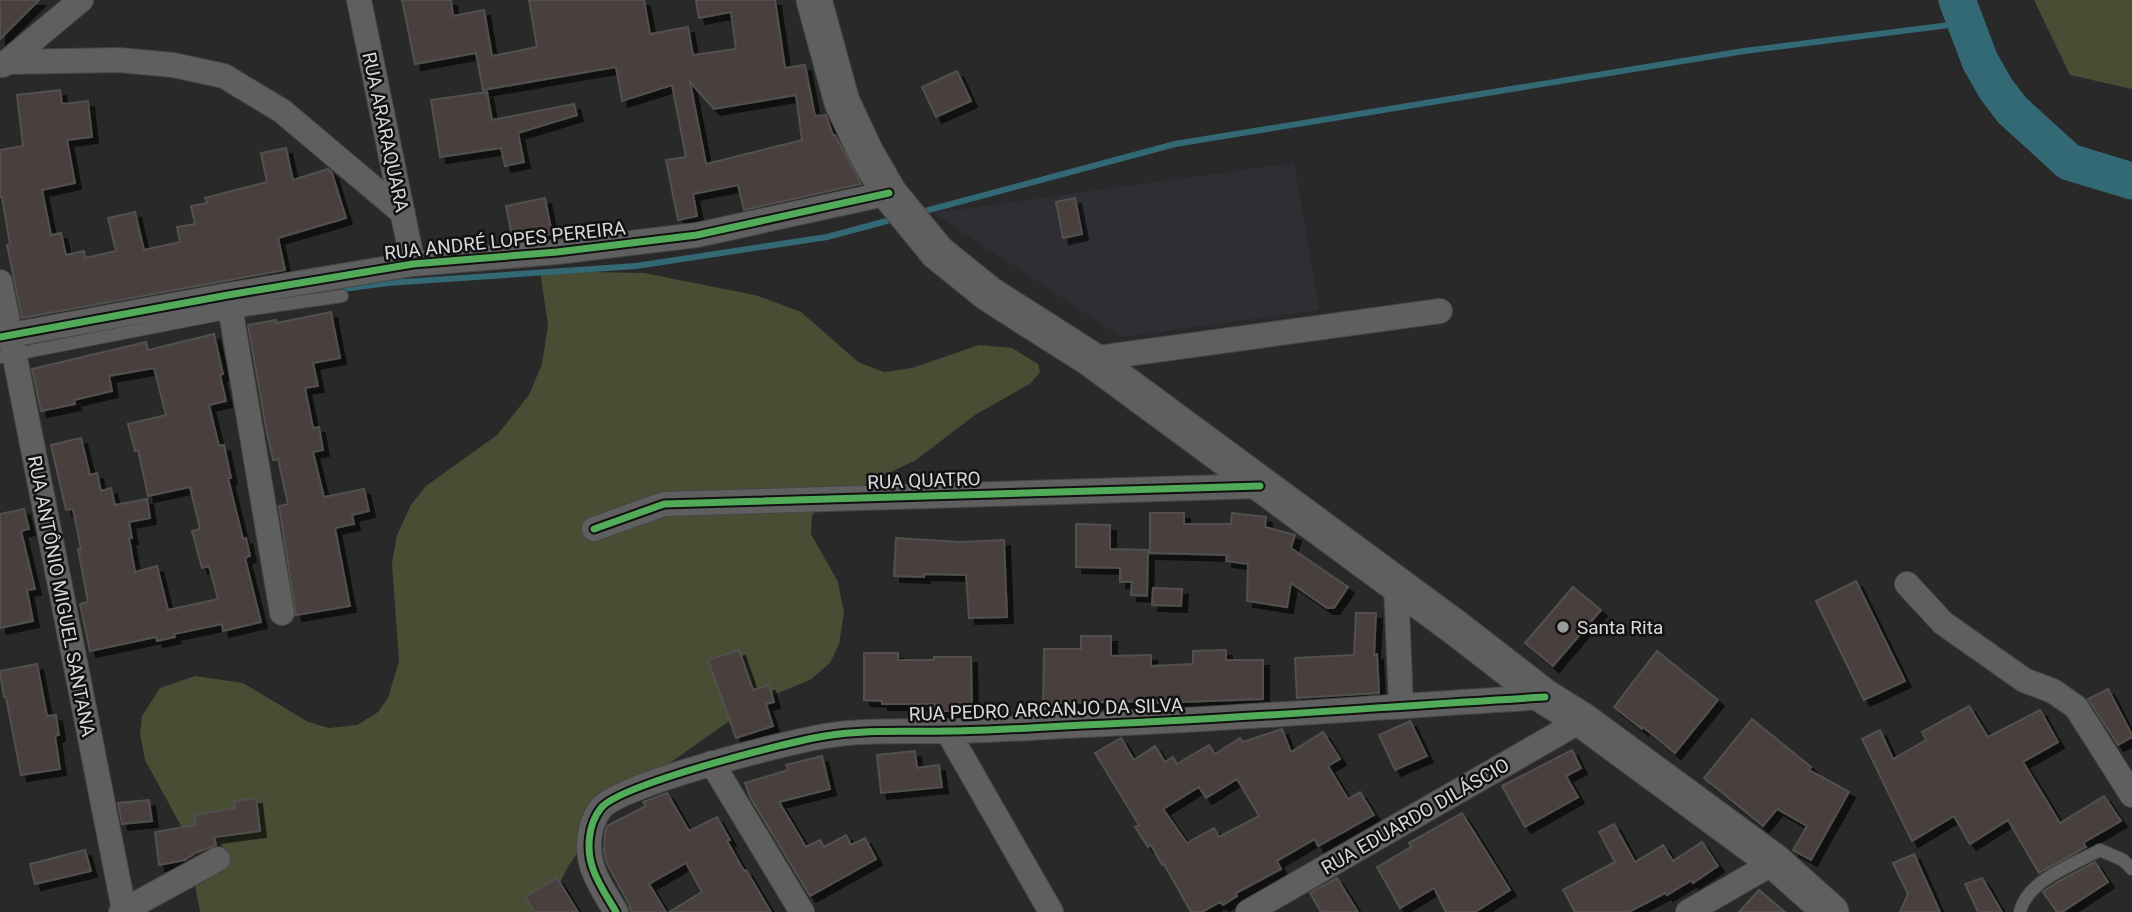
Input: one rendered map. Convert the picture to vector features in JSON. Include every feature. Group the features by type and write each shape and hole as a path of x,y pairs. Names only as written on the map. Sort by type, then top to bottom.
{"main road":[{"path":"814,0 842,102 866,153 889,193 937,252 989,294 1091,359 1456,628 1545,697 1582,720 1775,862 1831,912"}],"street":[{"path":"3,65 80,0"},
{"name":"RUA ARARAQUARA","path":"359,0 413,264"},
{"path":"3,65 118,60 173,65 224,76 282,111 403,213"},
{"name":"RUA ANDRÉ LOPES PEREIRA","path":"6,346 229,304 413,264 557,252 697,235 889,193"},
{"name":"RUA ANTÔNIO MIGUEL SANTANA","path":"0,282 6,346 123,911"},
{"path":"229,304 282,613"},
{"path":"1091,359 1440,311"},
{"name":"RUA QUATRO","path":"594,529 664,504 1260,486"},
{"path":"1907,583 1943,623 2024,680 2053,691 2076,707 2132,795"},
{"path":"1396,584 1401,706"},
{"name":"RUA PEDRO ARCANJO DA SILVA","path":"616,912 593,869 589,846 591,829 603,805 622,793 712,763 825,736 880,731 948,732 1095,725 1545,697"},
{"name":"RUA EDUARDO DILÁSCIO","path":"1248,912 1582,720"},
{"path":"948,732 1051,912"},
{"path":"712,763 802,912"},
{"path":"123,911 218,859"},
{"path":"1688,912 1775,862"}],"lane":[{"name":"RUA ANDRÉ LOPES PEREIRA","path":"229,304 342,296"},
{"path":"2020,912 2022,903 2035,886 2100,850 2123,860 2132,869"}],"shaded area":[{"path":"1294,163 1319,310 1121,337 934,213"}],"green space":[{"path":"2034,0 2132,0 2132,89 2070,75"},
{"path":"540,271 644,273 755,295 801,312 858,362 884,372 912,368 979,345 1012,348 1038,364 1040,372 1031,383 975,415 916,460 820,506 812,516 811,534 838,582 844,613 839,644 830,663 810,680 756,702 636,787 598,824 569,865 553,896 552,912 200,912 186,835 145,760 140,734 142,716 160,688 195,676 243,683 308,722 329,728 357,725 378,712 388,698 399,661 392,563 397,535 411,505 426,486 497,435 529,395 542,364 548,325"}],"building":[{"path":"0,0 39,0 0,39"},
{"path":"402,0 451,0 453,16 484,10 492,56 537,47 529,0 644,0 650,34 688,27 693,55 736,49 731,12 699,18 696,0 775,0 785,68 805,65 815,116 826,115 833,135 861,184 744,210 738,185 693,194 697,216 678,220 666,160 686,157 672,85 622,101 616,67 483,90 476,53 415,64","holes":["690,82 714,109 796,95 802,140 706,164"]},
{"path":"957,71 971,101 936,117 922,87"},
{"path":"60,90 62,104 88,101 92,137 67,140 75,183 42,190 51,235 61,233 66,255 84,251 85,258 116,251 108,218 135,212 144,250 180,242 177,227 195,224 191,206 207,203 205,198 267,182 261,153 286,148 293,180 328,169 332,173 346,218 278,238 285,270 22,318 0,197 0,150 23,146 17,95"},
{"path":"487,92 492,120 574,104 577,115 518,133 524,162 505,166 501,148 440,157 431,100"},
{"path":"545,198 552,234 513,241 506,206"},
{"path":"1075,198 1082,234 1063,238 1056,202"},
{"path":"331,312 340,358 313,363 318,386 305,388 313,428 319,427 323,450 313,452 324,497 364,489 369,511 352,515 354,524 335,528 350,606 296,615 279,506 288,504 278,459 273,460 248,325 276,320 277,323"},
{"path":"214,334 226,401 209,405 219,446 224,445 231,478 228,478 243,539 246,538 250,556 245,558 261,622 223,631 222,624 174,634 175,637 157,641 156,637 90,651 80,604 88,602 78,549 81,549 73,509 66,510 51,445 81,438 90,475 97,473 101,491 111,488 115,505 147,499 150,518 129,522 135,572 157,566 168,610 218,599 209,566 202,568 192,531 200,529 190,487 148,496 138,450 135,451 128,424 166,415 154,368 109,376 112,391 74,400 75,404 41,411 32,369 146,342 148,350"},
{"path":"24,509 29,529 21,531 35,589 27,590 33,621 0,628 0,514"},
{"path":"1150,513 1184,513 1184,524 1231,524 1232,513 1266,517 1265,527 1295,535 1291,548 1348,587 1334,608 1327,608 1291,583 1287,607 1247,601 1248,564 1226,561 1227,555 1150,553"},
{"path":"1076,524 1110,525 1110,549 1148,550 1147,596 1131,595 1132,582 1120,582 1120,568 1076,567"},
{"path":"896,538 960,542 1004,540 1007,617 969,618 966,575 894,576"},
{"path":"1856,581 1905,681 1864,700 1816,601"},
{"name":"Santa Rita","path":"1573,587 1601,610 1553,666 1525,643"},
{"path":"1153,588 1182,589 1181,606 1152,605"},
{"path":"1356,613 1376,613 1374,655 1377,654 1379,693 1297,698 1295,658 1354,655"},
{"path":"1081,636 1111,636 1111,656 1151,655 1151,666 1193,664 1193,651 1226,650 1226,660 1263,660 1263,699 1060,703 1060,709 1043,709 1044,649 1081,649"},
{"path":"739,650 753,690 769,685 774,702 766,704 773,726 736,738 708,660"},
{"path":"1657,651 1718,700 1675,753 1614,707"},
{"path":"864,653 898,653 898,660 971,657 972,711 935,711 935,704 882,704 882,701 864,700"},
{"path":"37,664 47,716 56,715 59,735 55,736 60,769 21,775 0,671"},
{"path":"2108,689 2132,735 2118,745 2088,699"},
{"path":"1969,706 1988,737 2040,710 2058,742 2023,762 2060,823 2104,796 2121,821 2083,843 2086,847 2039,873 2008,820 1970,844 1954,816 1912,841 1862,739 1880,730 1893,759 1926,740 1922,732"},
{"path":"1752,719 1811,767 1809,770 1849,792 1811,860 1793,850 1807,826 1777,809 1763,826 1704,778"},
{"path":"1410,721 1427,756 1395,770 1379,735"},
{"path":"1282,729 1291,752 1323,732 1340,759 1328,766 1348,799 1360,792 1374,815 1318,846 1315,839 1277,861 1281,869 1236,893 1237,896 1223,905 1220,902 1202,912 1191,912 1164,864 1162,865 1151,845 1148,847 1135,827 1139,825 1095,753 1121,738 1134,760 1155,746 1165,762 1173,757 1177,764 1209,745 1215,754 1240,738 1243,742","holes":["1237,779 1259,816 1219,837 1214,828 1187,843 1163,809 1199,787 1206,798"]},
{"path":"1572,750 1581,768 1566,776 1578,797 1525,827 1502,786"},
{"path":"915,751 917,768 939,765 942,787 881,793 877,755"},
{"path":"822,756 830,789 779,802 806,847 820,840 824,847 846,835 851,845 865,838 876,859 810,896 750,797 745,783 788,770 786,765"},
{"path":"667,793 689,831 717,817 744,871 746,870 771,912 669,912 702,892 686,863 649,884 666,912 631,912 607,864 604,852 607,826 646,806 643,802"},
{"path":"256,798 260,831 214,837 216,845 185,860 159,865 155,832 196,825 194,815 235,808 234,801"},
{"path":"149,800 152,821 122,824 118,803"},
{"path":"1462,813 1510,890 1475,912 1446,912 1434,888 1400,908 1377,867 1411,847 1409,843"},
{"path":"1614,824 1635,862 1663,845 1673,861 1702,842 1718,866 1693,883 1692,880 1629,912 1575,912 1563,890 1615,862 1599,832"},
{"path":"85,850 91,871 35,884 30,864"},
{"path":"1914,854 1940,912 1900,912 1908,894 1893,863"},
{"path":"2095,862 2108,882 2062,912 2057,912 2043,892"},
{"path":"557,878 578,912 534,912 525,897"},
{"path":"1337,878 1358,912 1321,912 1310,893"},
{"path":"1982,878 2002,912 1978,912 1965,884"},
{"path":"1759,890 1785,912 1739,912"}],"waterway":[{"path":"1957,0 1980,61 2012,110 2069,162 2132,181"},
{"path":"925,211 1175,144 1744,51 1965,23"},
{"path":"312,293 388,283 636,266 827,237 887,221"}],"cycle path":[{"path":"0,337 413,264 557,252 697,235 889,193"},
{"path":"594,529 664,504 1260,486"},
{"path":"616,912 598,880 589,854 591,829 601,808 639,787 777,746 856,732 982,730 1141,722 1545,697"}],"place":[{"name":"Santa Rita","path":"1563,627"}]}
